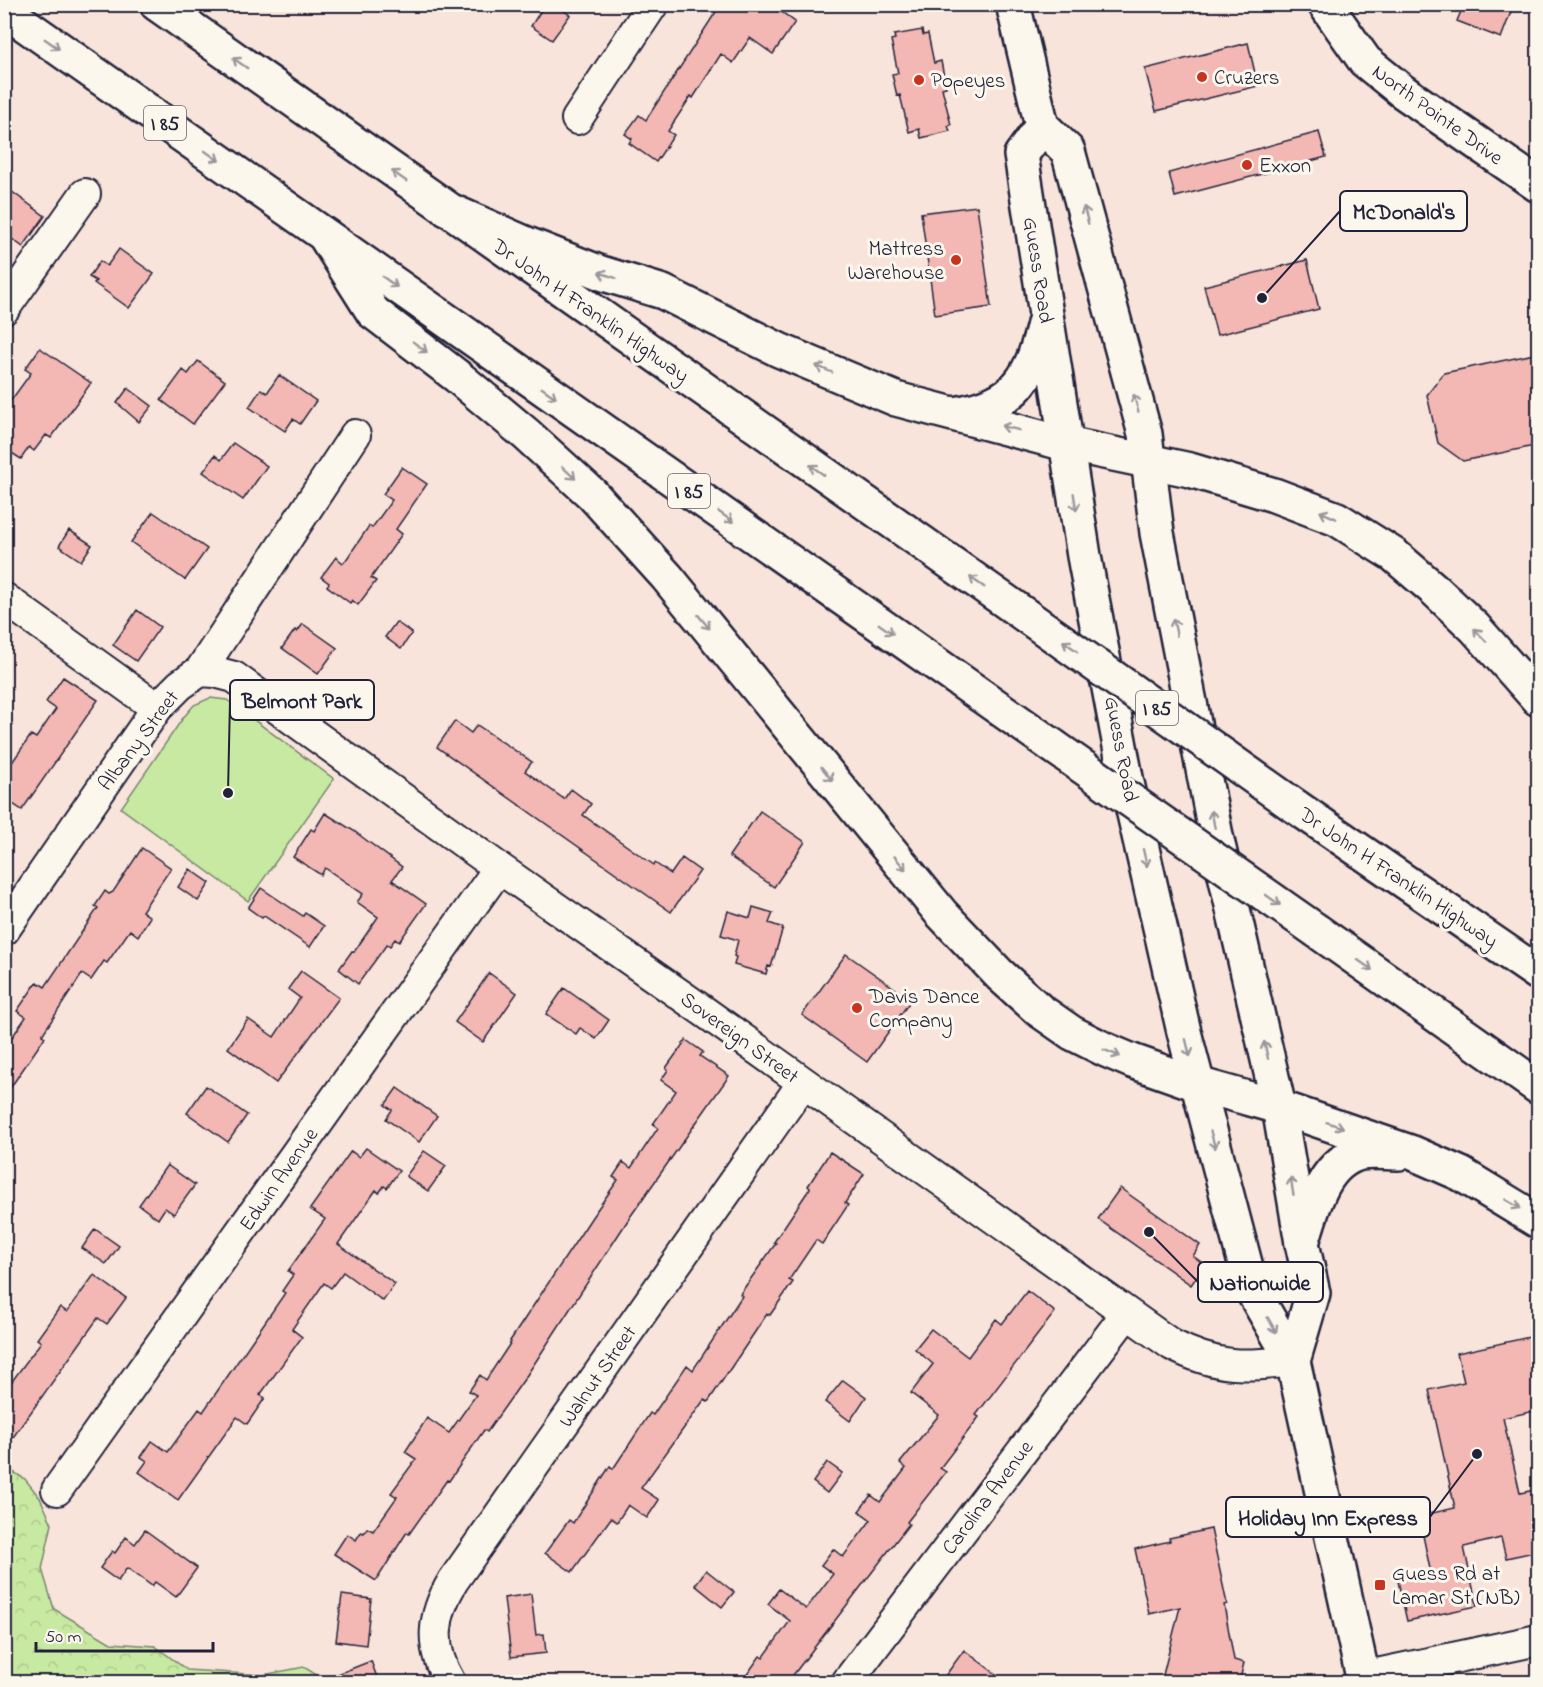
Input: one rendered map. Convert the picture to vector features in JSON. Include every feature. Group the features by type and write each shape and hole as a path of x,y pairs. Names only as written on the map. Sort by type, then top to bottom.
{"main road":[{"name":"Dr John H Franklin Highway","path":"157,4 1289,802 1539,973"},
{"path":"1013,4 1042,126"},
{"name":"North Pointe Drive","path":"1325,4 1365,61 1402,91 1539,185"},
{"name":"I 85","path":"4,10 1539,1087"},
{"name":"Guess Road","path":"1293,1361 1313,1293 1302,1243 1279,1107 1214,824 1156,533 1145,434 1068,151 1042,126 1021,155 1084,556 1128,783 1197,1084 1252,1290 1293,1361 1363,1680"},
{"path":"447,209 601,273 663,292 779,350 896,399 1066,444 1148,460 1212,477 1304,505 1337,519 1395,555 1436,591 1474,628 1539,699"},
{"path":"324,236 373,312 467,384 592,494 681,595 941,913 1000,975 1039,1010 1072,1032 1106,1050 1197,1084 1279,1107 1413,1153 1461,1174 1539,1221"},
{"path":"953,414 980,409 999,402 1016,388 1033,361 1046,316"},
{"path":"1302,1243 1318,1193 1330,1175 1347,1158 1362,1153 1413,1153"}],"street":[{"path":"577,119 653,4"},
{"path":"4,309 85,194"},
{"name":"Albany Street","path":"4,930 157,708 180,685 200,671 355,435"},
{"path":"4,598 157,708"},
{"name":"Sovereign Street","path":"200,671 214,672 234,678 1172,1345 1191,1355 1214,1362 1250,1366 1293,1361"},
{"name":"Edwin Avenue","path":"57,1490 499,868"},
{"name":"Walnut Street","path":"450,1683 440,1666 436,1622 443,1598 453,1581 803,1083"},
{"name":"Carolina Avenue","path":"847,1683 1127,1312"},
{"path":"1363,1680 1539,1640"}],"green space":[{"path":"210,698 227,700 334,779 248,901 121,808 183,718 194,705"},
{"path":"5,1467 25,1479 40,1498 52,1524 42,1569 54,1609 111,1643 155,1646 187,1670 263,1675 304,1667 325,1682 5,1682"}],"building":[{"path":"545,4 554,4 570,15 552,40 531,26"},
{"path":"721,4 771,4 795,22 773,54 750,38 733,63 721,54 693,98 691,96 668,131 674,135 656,162 629,143 632,139 625,134 639,115 646,120"},
{"path":"1464,4 1514,4 1501,38 1457,21"},
{"name":"Popeyes","path":"922,30 923,35 928,34 934,63 941,61 946,87 942,88 951,125 948,126 950,131 921,138 919,129 909,132 900,95 897,96 892,74 898,73 891,40 895,39 894,35"},
{"name":"Cruzers","path":"1248,43 1258,86 1156,111 1145,69"},
{"name":"Exxon","path":"1319,132 1326,157 1175,197 1169,173"},
{"path":"4,186 45,216 23,247 4,233"},
{"name":"Mattress Warehouse","path":"977,206 991,307 935,315 921,213"},
{"path":"119,249 154,274 129,308 89,277 100,261 107,266"},
{"path":"1307,260 1319,309 1217,335 1204,286"},
{"path":"40,348 91,383 51,438 46,435 34,451 29,447 21,459 4,448 4,410 31,373 25,369"},
{"path":"1539,353 1539,445 1463,461 1438,443 1427,395 1444,373"},
{"path":"198,361 225,381 193,424 161,400 183,370 188,374"},
{"path":"279,375 316,401 300,424 293,419 285,431 249,407 261,389 267,393"},
{"path":"128,388 152,406 139,422 117,403"},
{"path":"233,443 267,466 243,500 203,472 215,455 221,460"},
{"path":"402,467 427,484 396,529 402,534 371,578 376,581 358,605 352,600 350,603 327,586 329,583 321,577 336,557 343,563 369,526 372,528 392,500 383,494"},
{"path":"153,512 207,549 185,580 131,542"},
{"path":"69,530 92,545 81,561 59,546"},
{"path":"137,610 160,627 136,661 113,645"},
{"path":"396,622 412,633 401,649 385,637"},
{"path":"303,624 337,648 318,674 282,648 295,630 297,632"},
{"path":"63,677 98,700 22,810 4,798 4,774 31,735 36,738 56,709 46,702"},
{"path":"455,721 471,733 477,725 532,762 525,771 564,799 571,789 591,804 583,815 654,865 655,863 671,874 682,858 700,871 671,912 437,747"},
{"path":"760,811 805,842 774,887 729,856"},
{"path":"325,813 354,831 402,867 392,880 426,904 399,942 395,939 390,946 387,944 358,984 339,969 352,951 354,952 378,917 357,902 363,894 325,868 321,875 293,857 311,829 314,831"},
{"path":"142,848 171,868 142,911 150,917 138,936 130,930 107,963 104,961 91,980 82,974 42,1035 45,1037 4,1097 4,1049 26,1017 17,1011 37,982 45,987 98,908 95,906 105,891 109,894 113,892"},
{"path":"190,869 210,883 198,901 178,887"},
{"path":"261,888 303,916 305,913 324,926 310,947 248,908"},
{"path":"753,907 773,913 769,923 783,928 771,967 768,966 766,974 734,965 738,940 721,935 728,911 750,918"},
{"name":"Davis Dance Company","path":"846,954 911,1000 867,1062 802,1015"},
{"path":"301,971 339,998 276,1083 228,1048 248,1019 274,1037 300,998 288,989"},
{"path":"489,973 517,993 483,1042 455,1022"},
{"path":"564,988 609,1020 596,1039 580,1028 576,1034 546,1014"},
{"path":"686,1040 703,1052 700,1056 729,1076 630,1217 525,1378 487,1432 484,1430 409,1534 407,1532 376,1581 334,1554 347,1534 356,1540 367,1528 373,1531 397,1497 391,1493 416,1459 405,1452 427,1418 449,1433 476,1395 469,1391 480,1375 486,1380 618,1180 613,1177 623,1162 631,1168 658,1128 653,1124 676,1091 661,1080 668,1070 666,1068"},
{"path":"206,1086 247,1115 228,1142 187,1113"},
{"path":"397,1088 437,1116 419,1142 386,1119 392,1110 385,1105"},
{"path":"366,1148 399,1171 387,1188 384,1186 379,1193 376,1190 338,1244 395,1284 383,1301 343,1272 331,1288 324,1283 292,1329 302,1337 260,1395 265,1398 247,1424 237,1417 178,1500 139,1472 147,1461 141,1457 152,1441 168,1452 199,1409 203,1412 285,1293 282,1291 293,1275 288,1271 325,1219 310,1209 351,1151 359,1157"},
{"path":"424,1151 446,1166 428,1191 406,1176"},
{"path":"830,1152 864,1174 845,1203 848,1205 822,1244 816,1240 789,1280 793,1282 770,1315 767,1314 708,1402 704,1400 641,1488 659,1500 647,1518 628,1505 617,1522 611,1518 572,1572 545,1553 569,1520 573,1523 610,1466 613,1469 650,1413 653,1415 687,1365 693,1370 742,1296 740,1294 776,1243 774,1242 810,1188 808,1186"},
{"path":"167,1165 195,1185 174,1214 165,1208 158,1219 139,1205"},
{"path":"1120,1188 1200,1245 1193,1256 1205,1265 1191,1285 1098,1219"},
{"path":"95,1229 119,1246 106,1264 82,1248"},
{"path":"94,1275 126,1298 107,1324 98,1318 4,1450 4,1392 41,1342 37,1339 60,1307 67,1312"},
{"path":"1027,1291 1055,1312 976,1415 979,1417 940,1468 946,1472 907,1522 909,1524 787,1683 741,1683 760,1656 763,1658 790,1621 768,1604 779,1589 806,1609 833,1574 821,1565 833,1549 843,1557 871,1520 859,1511 871,1495 880,1502 906,1468 900,1463 939,1415 911,1393 933,1364 915,1349 931,1329 968,1357 996,1319 1002,1324"},
{"path":"1539,1335 1539,1410 1503,1418 1520,1493 1539,1489 1539,1551 1506,1558 1501,1538 1464,1547 1477,1606 1407,1621 1398,1581 1431,1574 1419,1516 1455,1508 1429,1390 1464,1382 1457,1353"},
{"path":"843,1380 866,1397 850,1421 825,1402"},
{"path":"827,1462 842,1473 827,1493 813,1482"},
{"path":"1211,1529 1227,1604 1224,1605 1234,1660 1244,1663 1239,1683 1161,1683 1180,1607 1149,1614 1135,1549 1170,1541 1169,1538"},
{"path":"145,1530 197,1568 176,1597 155,1582 152,1586 127,1568 118,1581 100,1568 112,1551 115,1553 126,1537 135,1544"},
{"path":"706,1570 734,1592 722,1607 695,1585"},
{"path":"531,1594 536,1635 544,1634 546,1653 511,1657 504,1598"},
{"path":"342,1595 371,1599 366,1645 336,1641"},
{"path":"964,1650 1008,1683 940,1683"},
{"path":"371,1661 379,1683 320,1683 320,1681"}],"place":[{"name":"Cruzers","path":"1202,77"},
{"name":"Popeyes","path":"919,80"},
{"name":"Exxon","path":"1247,165"},
{"name":"Mattress Warehouse","path":"956,260"},
{"name":"McDonald's","path":"1262,298"},
{"name":"Belmont Park","path":"228,793"},
{"name":"Davis Dance Company","path":"857,1008"},
{"name":"Nationwide","path":"1149,1232"},
{"name":"Holiday Inn Express","path":"1477,1454"},
{"name":"Guess Rd at Lamar St (NB)","path":"1380,1585"}]}
